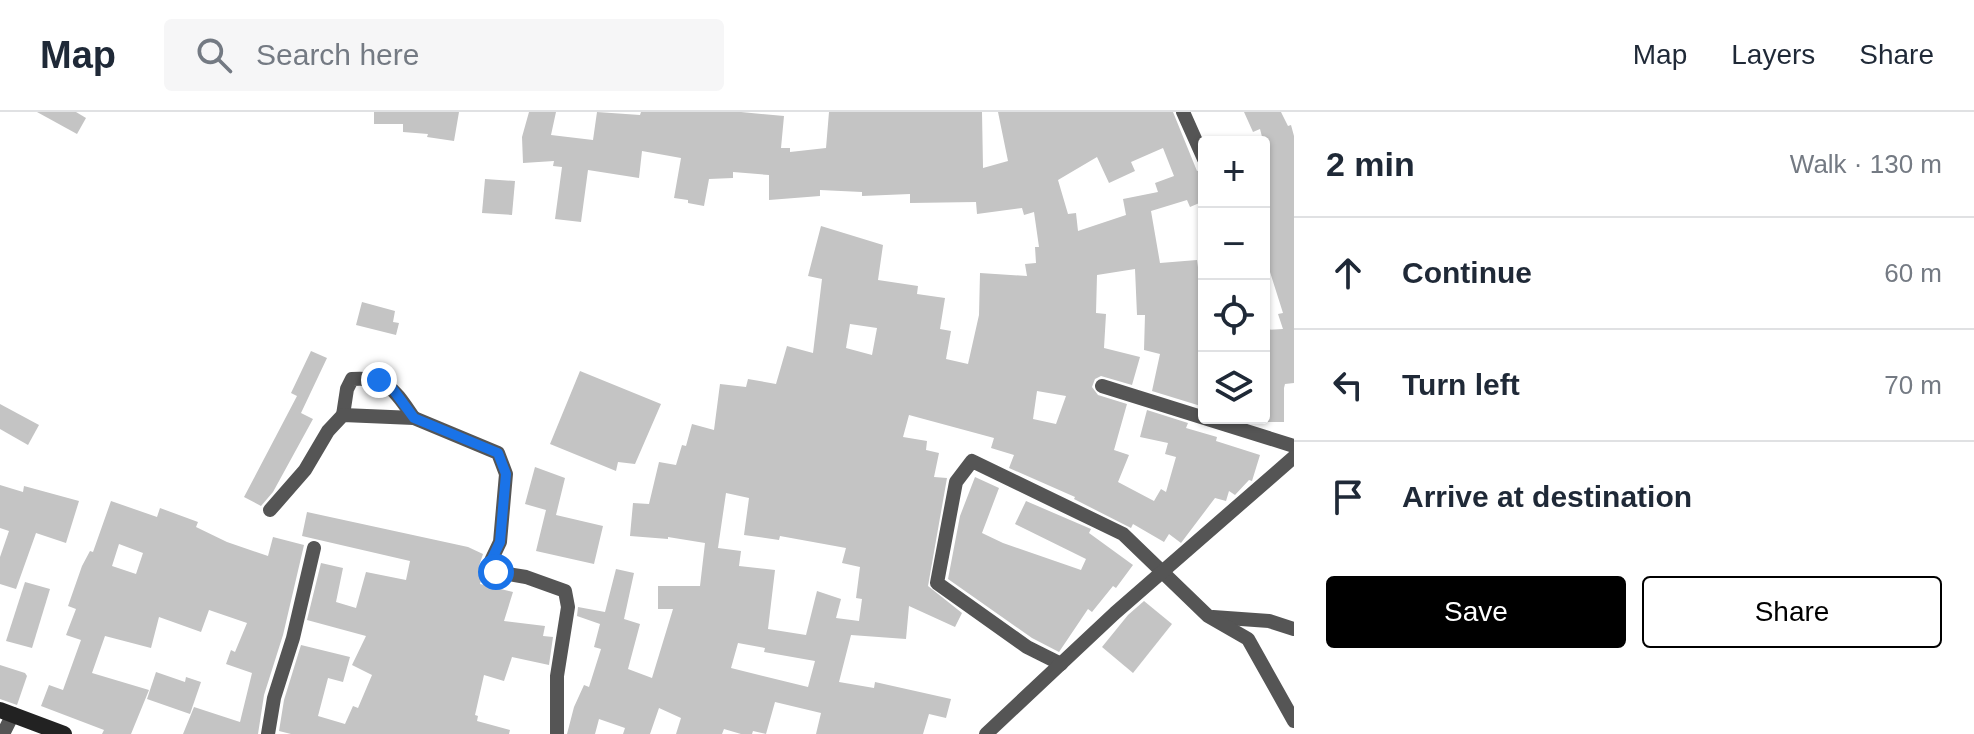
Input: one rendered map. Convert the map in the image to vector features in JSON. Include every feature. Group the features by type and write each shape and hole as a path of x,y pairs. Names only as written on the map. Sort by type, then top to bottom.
{"street":[{"path":"1183,112 1198,146"},
{"path":"270,510 305,470 328,431 343,415 347,389 352,379 379,380 392,388 414,418"},
{"path":"1102,386 1294,446"},
{"path":"343,415 414,418 498,453 506,474 500,542 490,568 565,591 568,607 557,676 557,734"},
{"path":"986,734 1161,572 1294,457"},
{"path":"1061,664 1027,647 937,583 956,482 972,461 1123,534 1208,616 1248,639 1294,721"},
{"path":"268,734 274,698 293,638 314,548"},
{"path":"1208,616 1269,621 1294,629"},
{"path":"3,734 7,712 64,734"}],"building":[{"path":"37,112 76,112 86,118 77,134"},
{"path":"374,112 459,112 454,141 403,132 403,124 374,124"},
{"path":"529,112 556,112 551,135 593,140 597,112 640,115 641,112 741,112 784,116 781,148 790,148 790,152 826,148 829,112 982,112 983,168 1008,161 998,112 1173,112 1198,171 1198,204 1190,207 1187,200 1151,211 1160,263 1197,260 1198,405 1152,391 1160,354 1144,350 1145,315 1137,315 1135,269 1097,275 1096,313 1106,314 1104,348 1140,357 1132,385 1101,376 1095,379 1092,387 1098,395 1127,404 1114,450 1129,455 1118,482 1154,501 1161,489 1166,492 1176,457 1165,454 1168,443 1140,437 1147,410 1188,423 1186,428 1217,437 1216,441 1260,455 1252,481 1249,480 1235,495 1229,491 1226,501 1215,498 1181,543 1169,534 1164,542 1133,524 1131,528 1075,497 1009,468 1014,455 991,448 994,438 909,415 903,437 927,441 926,450 939,453 934,477 947,478 928,586 962,613 955,627 909,606 906,639 851,635 839,682 874,688 875,682 951,699 946,718 929,714 923,734 816,734 821,713 775,702 766,734 753,731 752,734 741,734 724,729 722,734 676,734 681,718 659,708 650,734 623,734 625,728 599,719 595,734 567,734 574,707 584,685 589,687 601,649 594,647 600,624 577,616 578,607 605,612 616,569 634,573 624,619 640,624 628,669 652,678 673,609 658,609 658,586 700,586 705,543 668,537 630,536 633,503 649,504 659,462 676,465 682,445 686,446 692,424 714,430 720,384 746,387 748,379 776,384 787,346 813,353 822,279 808,276 821,226 883,245 878,280 918,286 917,294 945,298 940,329 951,331 946,359 968,364 979,315 980,273 1027,276 1025,264 1036,263 1035,247 1039,247 1034,212 1024,215 1022,208 977,214 976,202 910,203 910,194 862,196 862,192 820,190 820,196 769,200 769,175 733,172 733,178 709,179 704,206 688,203 688,200 674,198 681,158 642,151 639,178 588,170 581,222 555,219 562,167 553,166 554,161 523,163 522,137","holes":["1163,148 1174,176 1155,183 1158,192 1123,199 1126,215 1078,231 1076,213 1068,214 1058,180 1097,157 1109,183 1135,171 1131,162","850,324 877,328 872,355 846,348","1037,391 1066,396 1056,424 1033,419","726,493 749,498 744,535 779,540 780,536 846,548 842,563 860,567 856,598 862,599 859,621 836,618 841,599 817,591 806,635 768,629 775,570 739,566 741,551 718,548","738,643 765,648 764,652 815,661 808,687 731,668"]},
{"path":"1244,112 1281,112 1288,126 1291,125 1294,136 1294,383 1285,384 1284,422 1270,422 1270,330 1283,329 1278,314 1283,313 1270,272 1270,136 1262,136 1260,129 1253,132"},
{"path":"485,179 515,181 512,215 482,213"},
{"path":"362,302 395,311 393,322 399,323 396,335 356,325"},
{"path":"311,351 327,358 301,413 313,419 273,492 261,506 244,497 297,396 291,393"},
{"path":"580,371 661,404 635,464 618,462 616,471 550,444"},
{"path":"0,404 39,425 28,445 0,429"},
{"path":"535,467 565,478 556,515 603,526 594,564 536,551 546,510 525,504"},
{"path":"975,477 999,488 982,533 1081,570 1086,559 1015,524 1026,501 1091,529 1089,533 1133,565 1092,612 1088,609 1059,652 1032,638 948,579 960,516"},
{"path":"0,485 23,492 24,486 79,501 66,543 36,533 16,589 0,584 0,557 9,531 0,528"},
{"path":"111,501 157,517 160,508 198,522 196,527 227,542 268,556 273,537 304,545 283,635 264,695 258,734 183,734 194,707 240,722 252,673 226,664 231,650 235,652 247,623 209,610 201,632 159,617 151,648 105,636 92,673 149,690 131,734 102,734 104,730 41,706 49,685 63,690 81,640 66,635 76,609 68,606 82,566 90,551 93,552","holes":["119,544 143,553 136,574 112,566"]},
{"path":"307,512 468,547 483,554 479,566 483,573 480,584 513,592 504,621 545,626 543,636 553,637 549,665 512,657 504,681 484,675 475,715 478,716 477,721 510,730 509,734 291,734 279,731 284,700 301,645 350,657 343,682 328,678 318,716 345,724 353,706 358,708 372,675 352,665 366,636 307,620 321,563 343,568 336,602 356,608 366,572 406,580 410,561 302,536"},
{"path":"25,582 50,589 32,648 6,641"},
{"path":"1144,601 1172,624 1133,673 1102,647"},
{"path":"0,665 27,676 17,705 0,699"},
{"path":"156,672 185,682 186,677 201,682 190,714 147,699"}],"route":[{"path":"379,380 392,388 414,418 498,453 506,474 500,542 489,565 496,572"}]}
